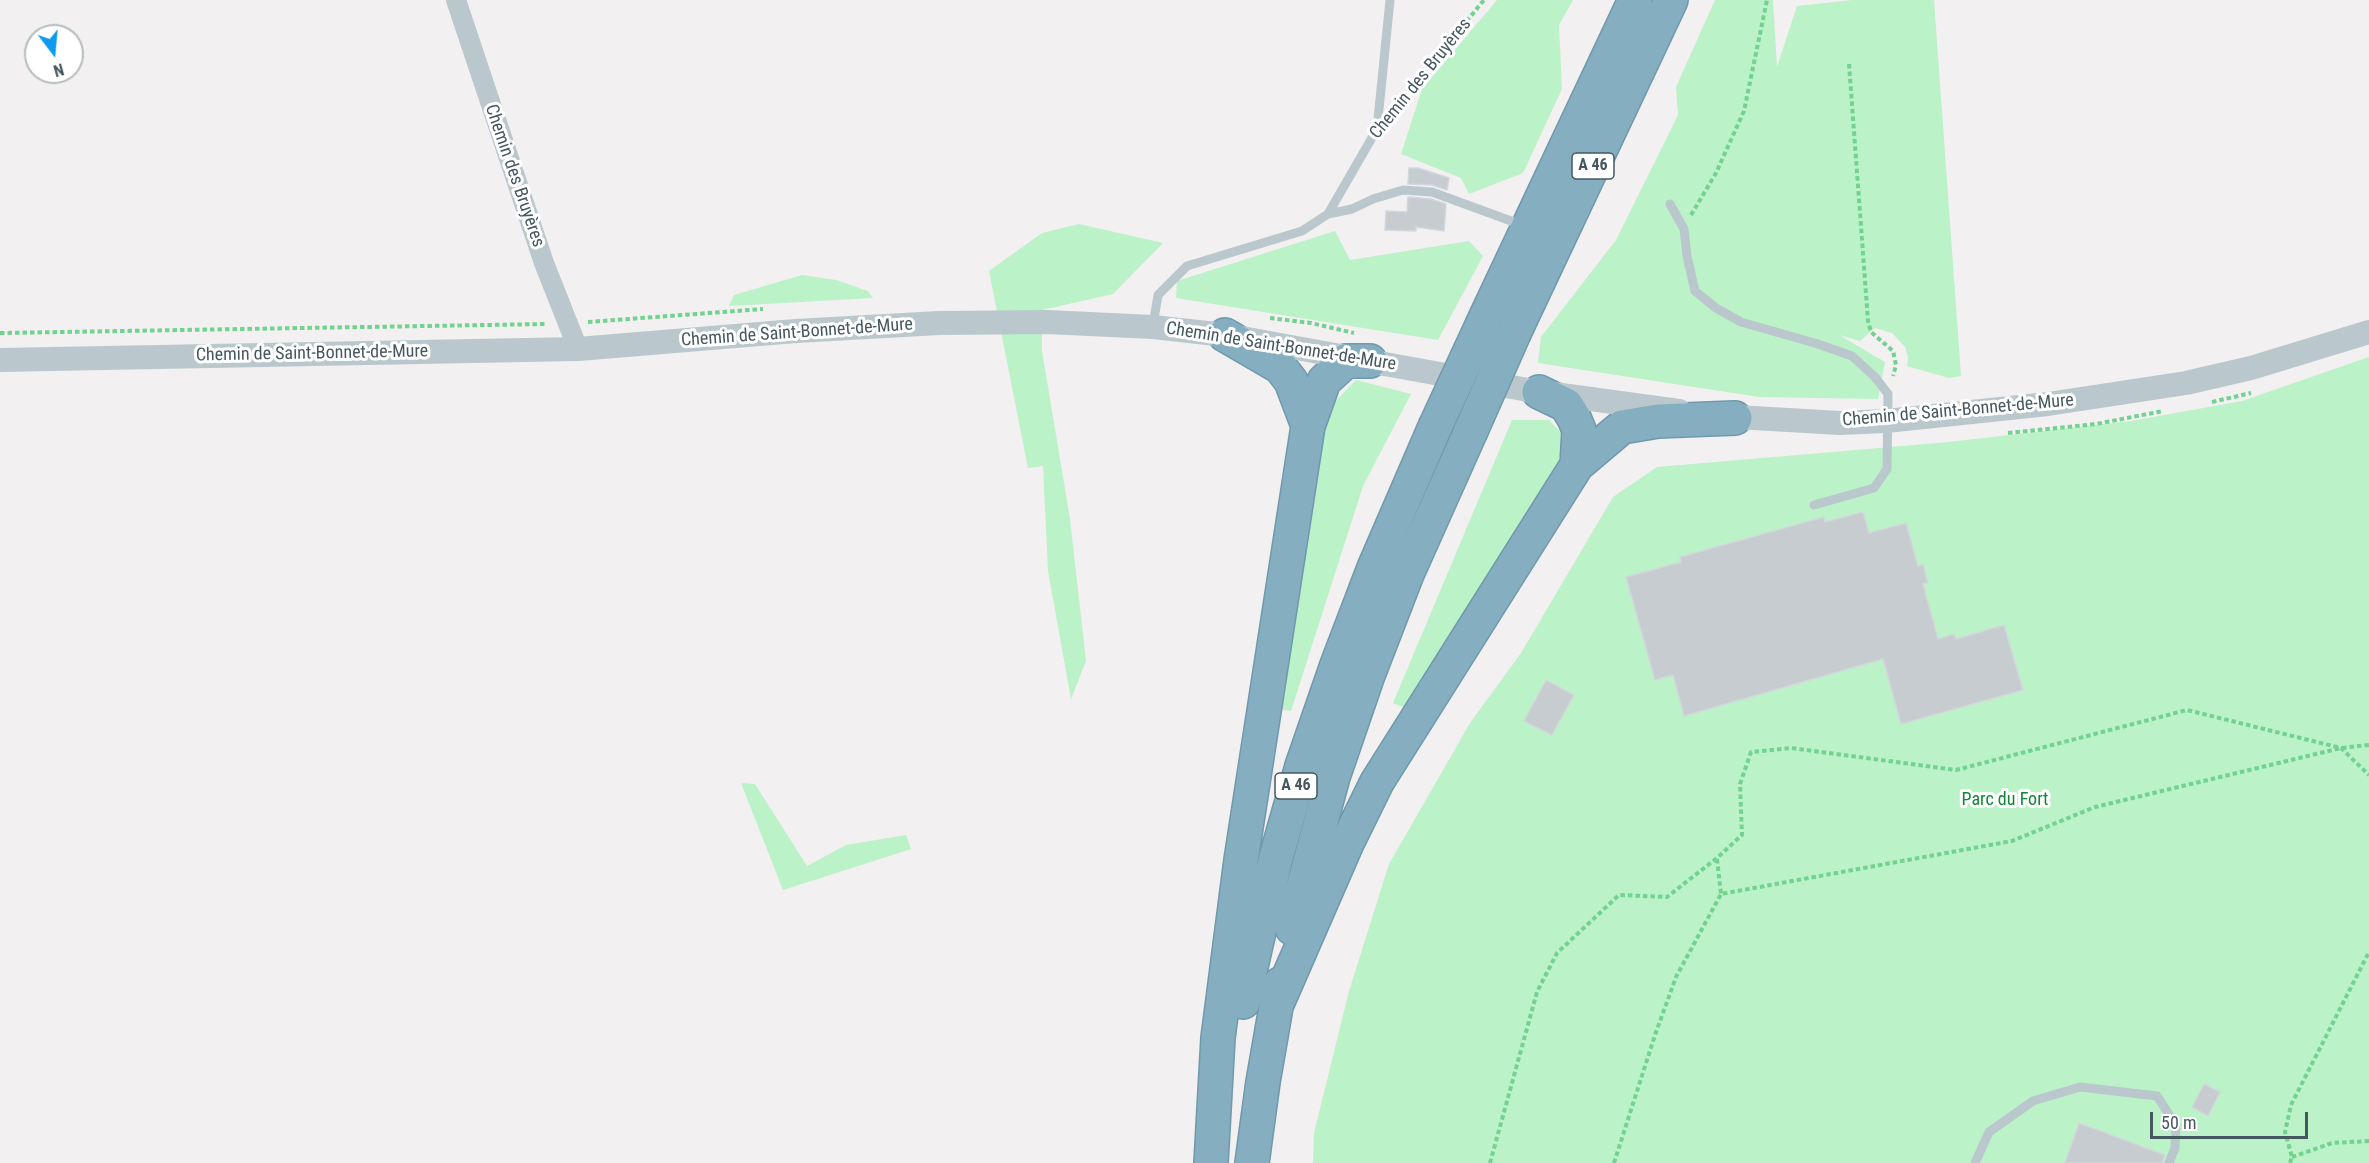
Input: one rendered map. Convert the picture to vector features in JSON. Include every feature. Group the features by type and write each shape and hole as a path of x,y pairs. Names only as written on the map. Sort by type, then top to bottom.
{"highway":[{"name":"A 46","path":"1219,1163 1227,1088 1253,952 1275,861 1302,766 1337,665 1374,568 1435,427 1635,0"},
{"name":"A 46","path":"1252,1163 1276,1006 1308,864 1333,777 1368,675 1407,574 1515,331 1671,0"},
{"path":"1225,335 1280,367 1291,381 1308,426"},
{"path":"1211,1163 1221,1014 1241,860 1308,426 1324,381 1346,361 1370,361"},
{"path":"1539,392 1566,405 1574,418 1579,430 1577,465"},
{"path":"1276,1006 1347,843 1377,782 1577,465 1622,427 1658,422 1735,418"}],"street":[{"name":"Chemin des Bruyères","path":"456,0 544,263 578,349"},
{"name":"Chemin de Saint-Bonnet-de-Mure","path":"0,360 578,349 796,331 939,323 1047,322 1153,327 1225,335 1539,392 1735,418 1840,423 1886,421 2036,406 2186,383 2251,368 2369,332"}],"lane":[{"path":"1377,129 1390,0"},
{"name":"Chemin des Bruyères","path":"1153,327 1158,295 1187,266 1302,231 1328,214 1377,129"},
{"path":"1328,214 1352,209 1403,189 1431,192 1528,227"},
{"path":"1670,204 1684,229 1695,291 1716,308 1741,322 1852,356 1875,377 1888,394 1887,469 1874,489 1814,505"},
{"path":"1975,1163 1989,1131 2033,1101 2080,1087 2157,1095 2176,1125 2175,1148 2169,1163"}],"path":[{"name":"Chemin des Bruyères","path":"1377,129 1484,0"},
{"path":"1684,229 1716,173 1744,111 1760,44 1767,0"},
{"path":"1849,64 1868,321 1870,332 1893,351 1896,365 1888,394"},
{"path":"0,333 568,324"},
{"path":"1490,1163 1537,992 1557,953 1619,895 1667,897 1742,835 1740,784 1751,752 1791,748 1956,770 2187,710 2341,748 2369,775"},
{"path":"1721,894 2012,841 2096,807 2341,748 2369,745"},
{"path":"1614,1163 1676,977 1721,894 1717,858"},
{"path":"2290,1163 2292,1157 2285,1132 2291,1105 2369,952"},
{"path":"2292,1157 2332,1143 2369,1141"}],"green space":[{"path":"1497,0 1573,0 1559,25 1562,89 1523,173 1469,194 1461,178 1401,154 1422,89"},
{"path":"1715,0 1773,0 1777,67 1797,6 1852,0 1934,0 1961,376 1949,378 1907,366 1908,357 1905,347 1892,333 1875,328 1860,341 1839,335 1885,362 1878,399 1759,397 1538,363 1541,337 1616,240 1678,115 1676,87"},
{"path":"1079,224 1163,243 1113,294 1042,310 1042,351 1070,519 1086,661 1071,699 1048,571 1043,466 1028,468 989,271 1042,233"},
{"path":"1335,231 1350,260 1469,241 1483,256 1438,340 1176,298 1177,281"},
{"path":"802,275 836,280 868,291 873,298 729,306 734,295"},
{"name":"Parc du Fort","path":"2369,357 2369,1163 1313,1163 1314,1133 1349,991 1389,864 1470,723 1521,653 1613,497 1657,467 1949,442 2131,421 2242,401"},
{"path":"1356,380 1411,394 1363,486 1291,711 1280,709 1326,411"},
{"path":"1512,420 1549,420 1565,437 1558,474 1406,708 1393,703"},
{"path":"741,783 755,784 807,866 846,845 906,835 911,849 783,890"}],"building":[{"path":"1409,168 1418,168 1449,178 1447,190 1433,185 1408,184"},
{"path":"1408,197 1431,199 1446,204 1444,231 1416,227 1416,231 1385,230 1386,211 1407,212"},
{"path":"1863,512 1869,533 1906,523 1918,566 1923,564 1928,583 1923,584 1938,639 1954,634 1956,639 2004,625 2023,690 1901,724 1883,659 1684,716 1673,675 1655,680 1626,577 1681,562 1680,557 1824,517 1825,522"},
{"path":"1546,680 1574,695 1552,735 1524,721"},
{"path":"2204,1084 2220,1092 2208,1116 2192,1107"},
{"path":"2079,1123 2165,1155 2162,1163 2065,1163"}]}
